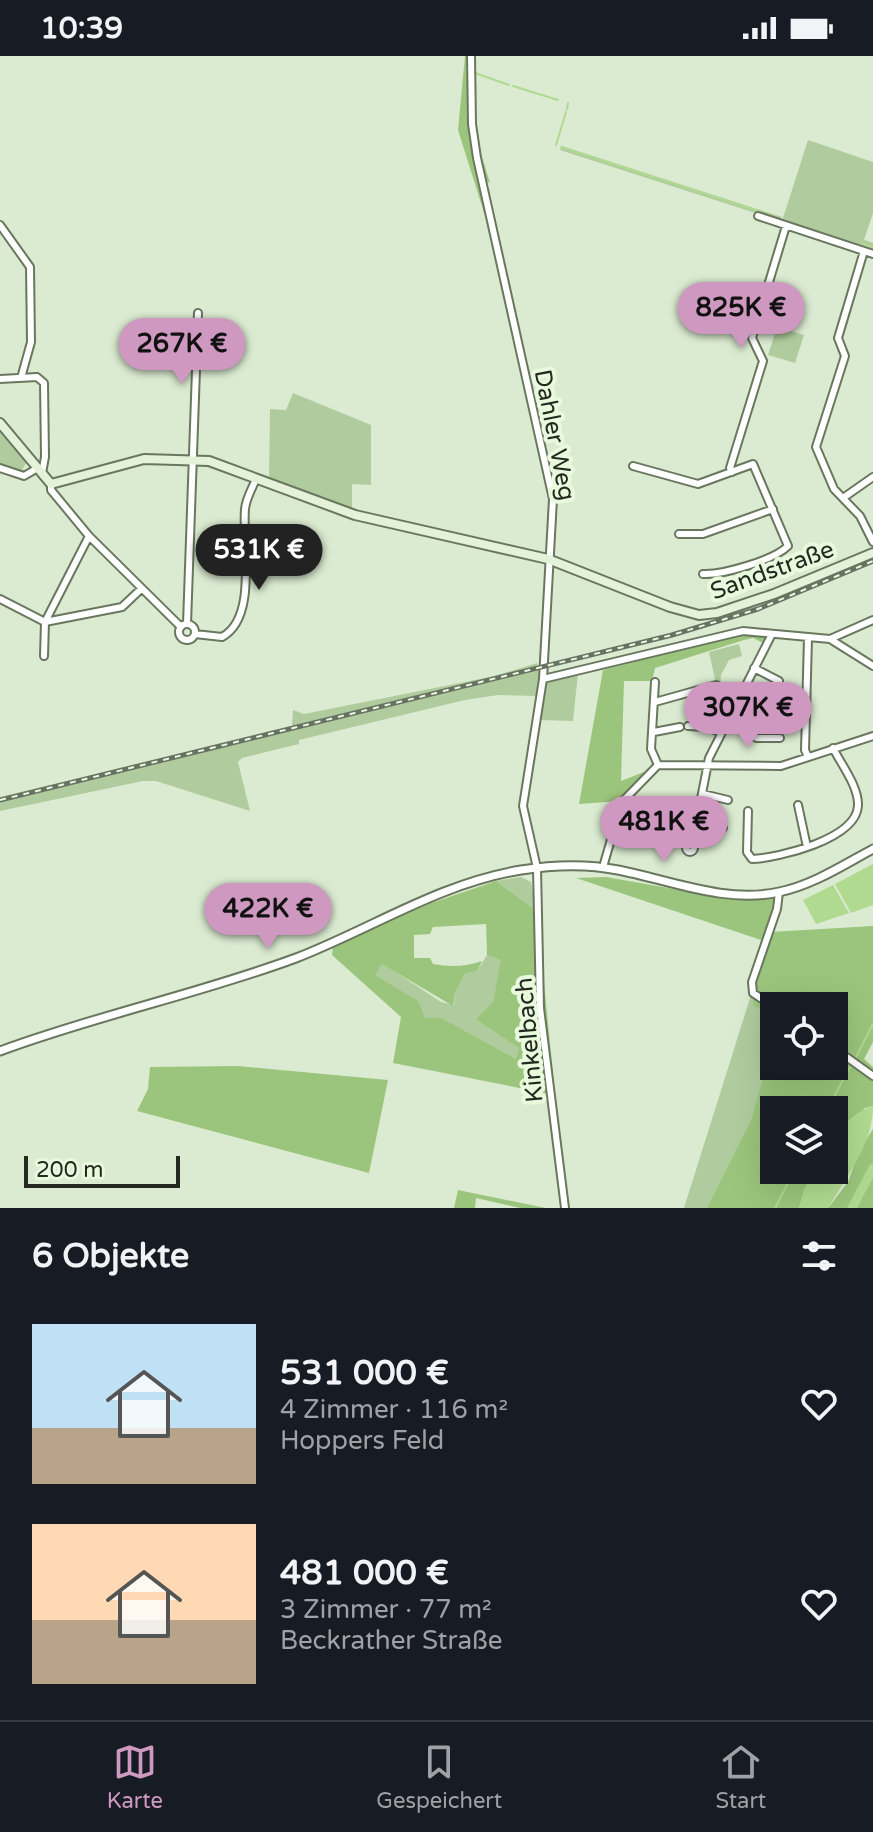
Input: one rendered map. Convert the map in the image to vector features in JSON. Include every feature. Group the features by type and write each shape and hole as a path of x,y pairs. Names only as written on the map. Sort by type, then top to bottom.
{"main road":[{"path":"0,423 37,472 53,485"},
{"name":"Sandstraße","path":"53,485 144,459 194,459 221,464 355,515 548,559 670,607 704,615 774,594 873,553"}],"street":[{"name":"Dahler Weg","path":"471,57 472,124 477,158 553,499 543,679 523,789 523,806 537,868"},
{"path":"758,216 873,254"},
{"path":"0,225 30,267 31,342 21,378"},
{"path":"732,472 763,361 752,338 786,226"},
{"path":"864,251 838,338 845,356 817,441 834,489 860,516 873,542"},
{"path":"198,313 184,639 195,634 222,637 238,625 244,600 245,509 256,479"},
{"path":"0,379 37,377 44,383 45,457 37,472 24,476 0,468"},
{"path":"633,466 698,484 753,464 787,540 784,550 718,575 703,574"},
{"path":"843,498 873,477"},
{"path":"53,485 51,490 89,536 141,589 184,626 194,627 195,634"},
{"path":"679,534 703,534 773,509"},
{"path":"44,656 45,622 89,536"},
{"path":"0,599 45,622 122,607 141,589"},
{"path":"543,679 728,632 830,639 873,620"},
{"path":"692,844 707,765 772,634"},
{"path":"808,638 805,750 808,757"},
{"path":"830,639 873,666"},
{"path":"754,668 779,681"},
{"path":"655,682 651,749 658,765"},
{"path":"655,702 716,685 779,712"},
{"path":"727,722 757,738 780,738"},
{"path":"654,732 684,726 708,727 721,733"},
{"path":"603,867 622,802 658,765 781,766 873,736"},
{"path":"748,811 747,852 752,859 769,858 807,847 843,828 853,820 858,807 857,796 833,748"},
{"path":"703,794 728,800"},
{"path":"798,805 807,847"},
{"path":"697,821 723,828"},
{"path":"0,1051 285,961 464,884 537,868 603,867 729,894 779,892 822,876 873,849"},
{"name":"Kinkelbach","path":"537,868 540,1008 565,1208"},
{"path":"760,998 753,993 752,982 779,892"},
{"path":"848,1058 873,1076"}],"shaded area":[{"path":"465,56 475,56 475,134 490,183 485,180 493,224 487,222 458,130"},
{"path":"808,140 873,162 873,213 864,240 873,243 873,251 782,221"},
{"path":"562,146 782,217 780,221 560,150"},
{"path":"777,327 804,335 795,363 768,355"},
{"path":"293,393 371,425 371,485 352,484 352,509 269,478 270,409 286,410"},
{"path":"0,430 26,463 21,472 0,465"},
{"path":"740,634 768,637 765,644 753,638 655,668 652,681 624,681 621,781 649,770 620,801 579,804 603,670"},
{"path":"739,644 742,656 729,660 721,675 720,686 716,684 709,652"},
{"path":"537,663 541,679 536,696 498,695 465,700 299,740 299,744 242,758 238,762 250,811 156,781 143,781 0,811 0,797 292,727 293,710 304,714 495,676"},
{"path":"578,673 573,721 538,720 544,682"},
{"path":"873,864 873,905 851,913 835,884"},
{"path":"521,877 531,882 537,911 496,881"},
{"path":"606,877 731,899 781,895 764,941 576,878"},
{"path":"496,881 537,911 555,1095 393,1063 401,1017 332,955 333,945 402,913","holes":["486,924 487,955 501,960 493,1002 476,1019 519,1048 516,1059 442,1018 425,1018 418,1001 375,975 382,964 453,1006 455,993 465,974 477,971 482,961 451,966 433,964 430,958 414,958 414,935 430,934 433,927"]},
{"path":"833,885 849,913 816,924 803,900"},
{"path":"873,926 873,1031 848,1077 848,992 760,992 760,1080 846,1080 838,1096 760,1096 760,1184 777,1184 778,1208 684,1208 768,941"},
{"path":"873,926 873,1042 864,1059 873,1067 873,1106 865,1108 848,1127 848,1096 760,1096 760,1184 808,1184 799,1208 707,1208 751,1121 762,1080 848,1080 848,992 760,992 760,1009 753,1005 753,986 770,932"},
{"path":"487,955 502,960 493,1002 519,1048 517,1060 442,1018 425,1018 374,974 382,963 441,1002 454,1005 455,993 465,974 477,971"},
{"path":"238,1066 388,1080 369,1173 137,1111 148,1089 150,1067"},
{"path":"873,1106 872,1120 864,1147 848,1177 848,1122 862,1110"},
{"path":"873,1129 873,1208 828,1208 848,1184 860,1149"},
{"path":"808,1184 843,1184 828,1208 799,1208"},
{"path":"458,1190 546,1208 520,1208 476,1198 475,1208 454,1208"}],"waterway":[{"path":"467,56 467,70"},
{"path":"475,73 509,85"},
{"path":"513,86 558,100"},
{"path":"567,109 568,103"},
{"path":"556,145 566,112"},
{"path":"561,147 773,216"},
{"path":"861,243 873,247"},
{"path":"855,1059 873,1024"},
{"path":"834,1096 850,1067"},
{"path":"852,1208 873,1168"},
{"path":"775,1208 788,1184"}],"railway":[{"path":"0,800 672,635 758,609 873,561"}]}
